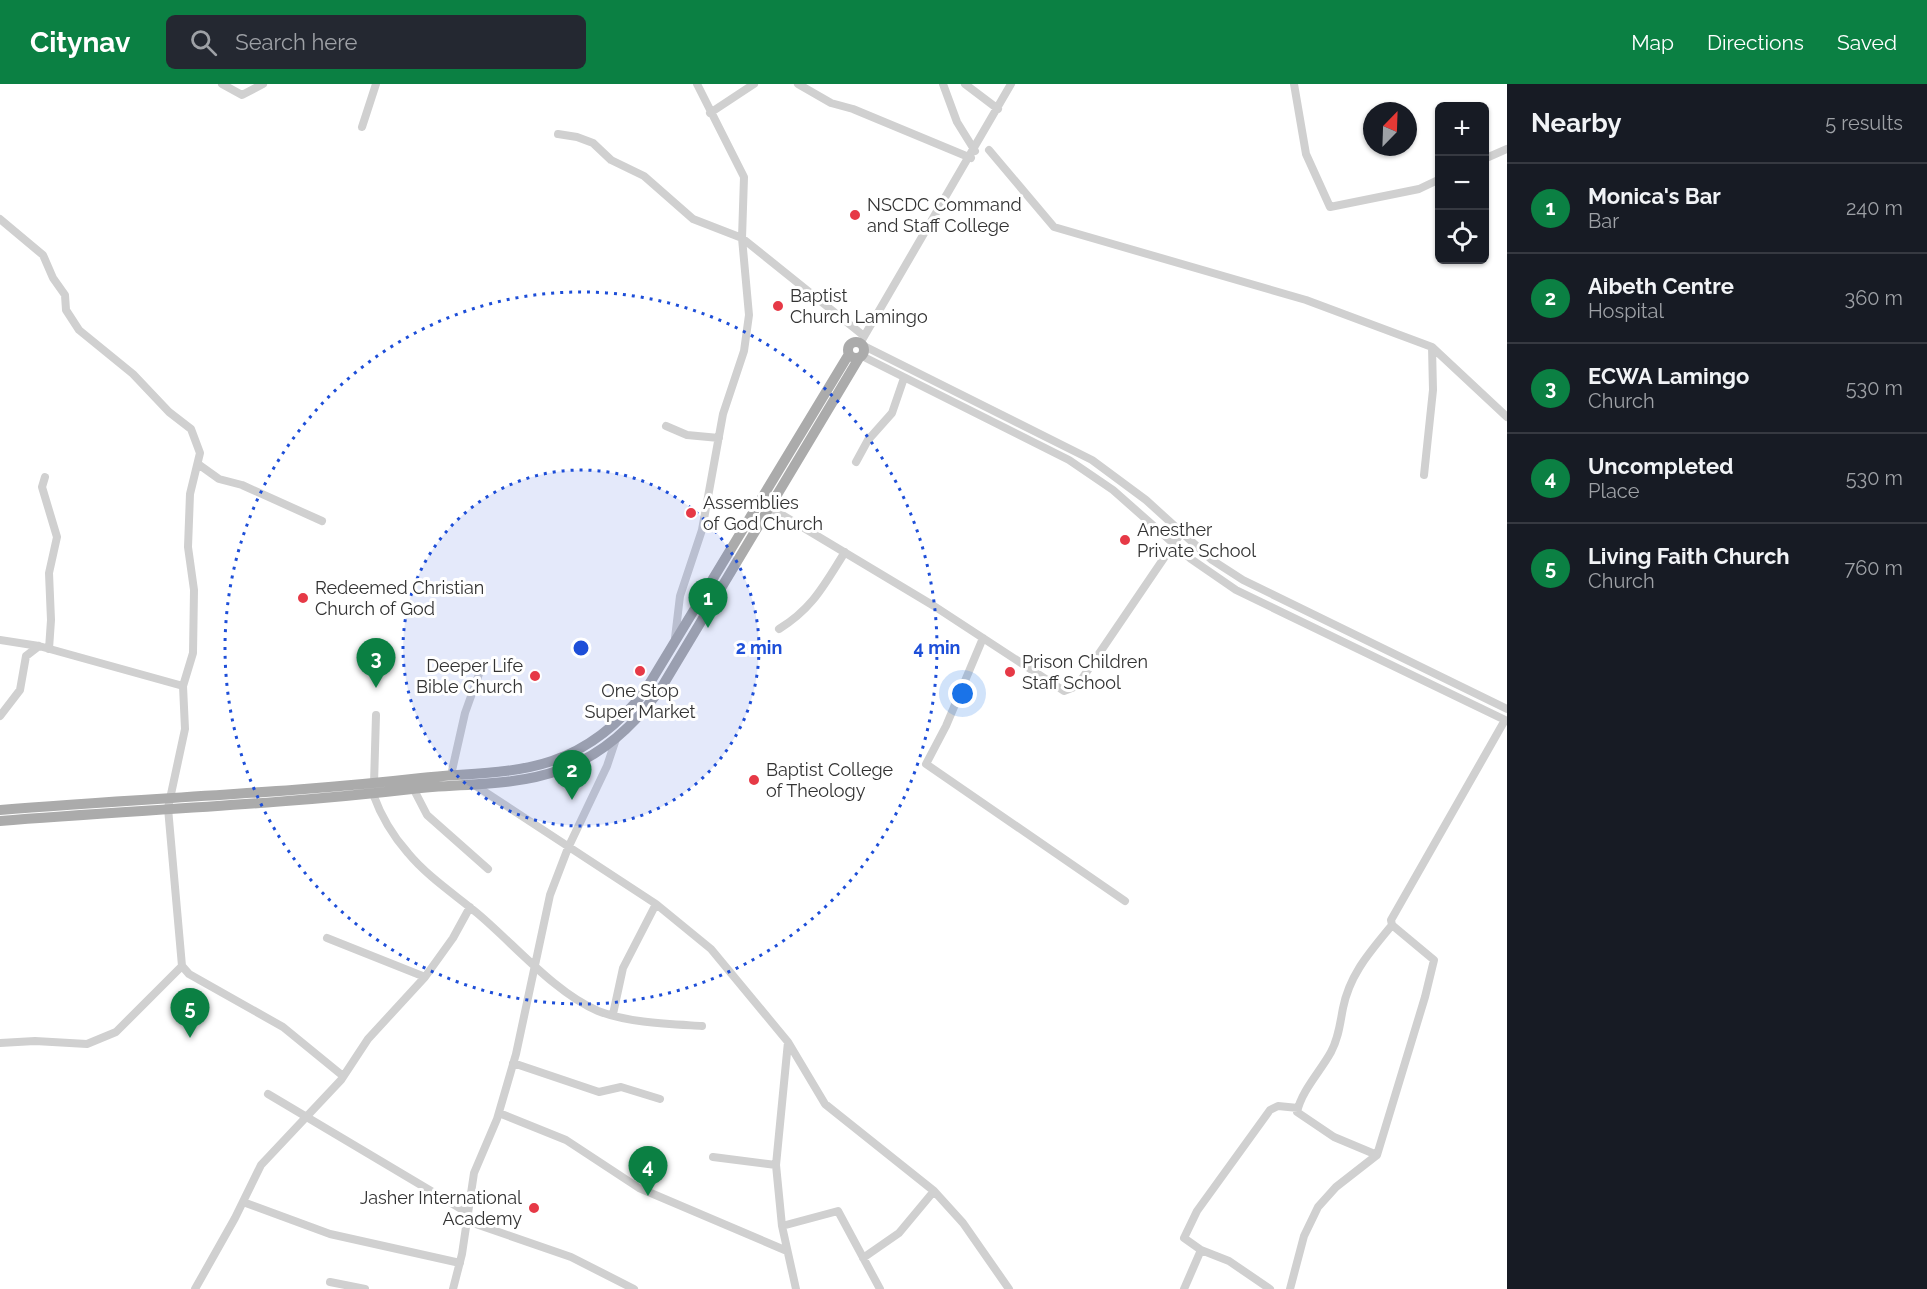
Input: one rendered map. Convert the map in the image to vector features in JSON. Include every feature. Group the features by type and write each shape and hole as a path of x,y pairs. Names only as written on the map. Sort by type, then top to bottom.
{"main road":[{"path":"411,784 472,784 528,778 560,770 578,763 616,739 634,722 663,685 770,507 860,349"},
{"path":"0,821 373,789 451,775 495,772 536,765 587,745 614,724 635,703 860,349"},
{"path":"0,810 171,797 373,789"}],"street":[{"path":"222,84 242,95 263,84"},
{"path":"362,127 376,84"},
{"path":"675,639 680,596 702,530 719,438 748,328 748,284 742,238 744,177 696,84"},
{"path":"710,113 754,84"},
{"path":"798,84 831,104 853,109 973,154"},
{"path":"943,84 957,122 973,154"},
{"path":"965,84 998,109"},
{"path":"860,349 1011,84"},
{"path":"1294,84 1306,153 1330,207 1419,189 1435,181"},
{"path":"558,134 593,143 611,160 644,176 693,219 742,238 860,349 904,378 1069,460 1113,490 1191,559 1236,590 1506,720 1391,920 1392,925 1434,960 1425,997 1377,1155 1336,1187 1317,1207 1304,1236 1290,1289"},
{"path":"1489,157 1507,149"},
{"path":"989,150 1054,227 1306,300 1432,347 1507,417"},
{"path":"0,219 43,255 53,278 65,295 66,310 79,330 133,374 169,412 191,429 200,453 190,494 188,547 194,590 193,653 183,686 185,729 168,808 182,966 189,974 283,1027 344,1076"},
{"path":"1425,475 1432,390 1432,347"},
{"path":"860,349 1092,460 1146,500 1212,560 1243,580 1507,709"},
{"path":"855,462 868,440 892,413 904,378"},
{"path":"666,426 687,435 719,438"},
{"path":"198,464 219,479 242,485 322,521"},
{"path":"0,716 20,690 26,656 44,647 51,620 50,573 57,537 42,487 45,477"},
{"path":"770,507 983,638 1064,691 1071,690 1181,533"},
{"path":"778,629 800,616 810,606 845,552"},
{"path":"983,638 946,726 926,764 1125,901"},
{"path":"0,640 44,647 183,686"},
{"path":"451,775 465,712 479,674"},
{"path":"376,715 373,789 381,816 408,854 533,965 582,1002 598,1011 663,1023 702,1026"},
{"path":"453,1289 460,1263 474,1173 499,1113 513,1063 550,895 568,848 607,766 616,739"},
{"path":"411,784 427,815 488,869"},
{"path":"472,784 656,904 711,949 788,1042 825,1104 934,1191 963,1222 1009,1289"},
{"path":"613,1014 623,968 656,904"},
{"path":"195,1289 261,1165 303,1117 344,1076 368,1039 425,977 453,938 470,907"},
{"path":"1377,1155 1334,1137 1297,1112 1299,1101 1332,1051 1341,1026 1343,1006 1360,962 1392,925"},
{"path":"327,938 425,977"},
{"path":"0,1043 35,1041 87,1044 116,1032 182,966"},
{"path":"788,1042 776,1165 782,1226 795,1289"},
{"path":"513,1063 599,1092 621,1087 660,1098"},
{"path":"268,1094 467,1217 571,1257 634,1289"},
{"path":"1270,1289 1229,1262 1201,1250 1184,1238 1197,1211 1270,1110 1278,1106 1298,1108"},
{"path":"499,1113 566,1140 639,1188 787,1251"},
{"path":"712,1157 776,1165"},
{"path":"863,1258 899,1233 934,1191"},
{"path":"243,1202 330,1234 460,1263"},
{"path":"782,1226 838,1210 880,1289"},
{"path":"1184,1289 1201,1250"},
{"path":"330,1282 365,1289"}],"place":[{"name":"NSCDC Command and Staff College","path":"855,215"},
{"name":"Baptist Church Lamingo","path":"778,306"},
{"name":"Assemblies of God Church","path":"691,513"},
{"name":"Anesther Private School","path":"1125,540"},
{"name":"Redeemed Christian Church of God","path":"303,598"},
{"name":"Monica's Bar","path":"708,628"},
{"name":"One Stop Super Market","path":"640,671"},
{"name":"Prison Children Staff School","path":"1010,672"},
{"name":"Deeper Life Bible Church","path":"535,676"},
{"name":"ECWA Lamingo","path":"376,688"},
{"name":"Baptist College of Theology","path":"754,780"},
{"name":"Aibeth Centre","path":"572,800"},
{"name":"Living Faith Church","path":"190,1038"},
{"name":"Uncompleted","path":"648,1196"},
{"name":"Jasher International Academy","path":"534,1208"}]}
